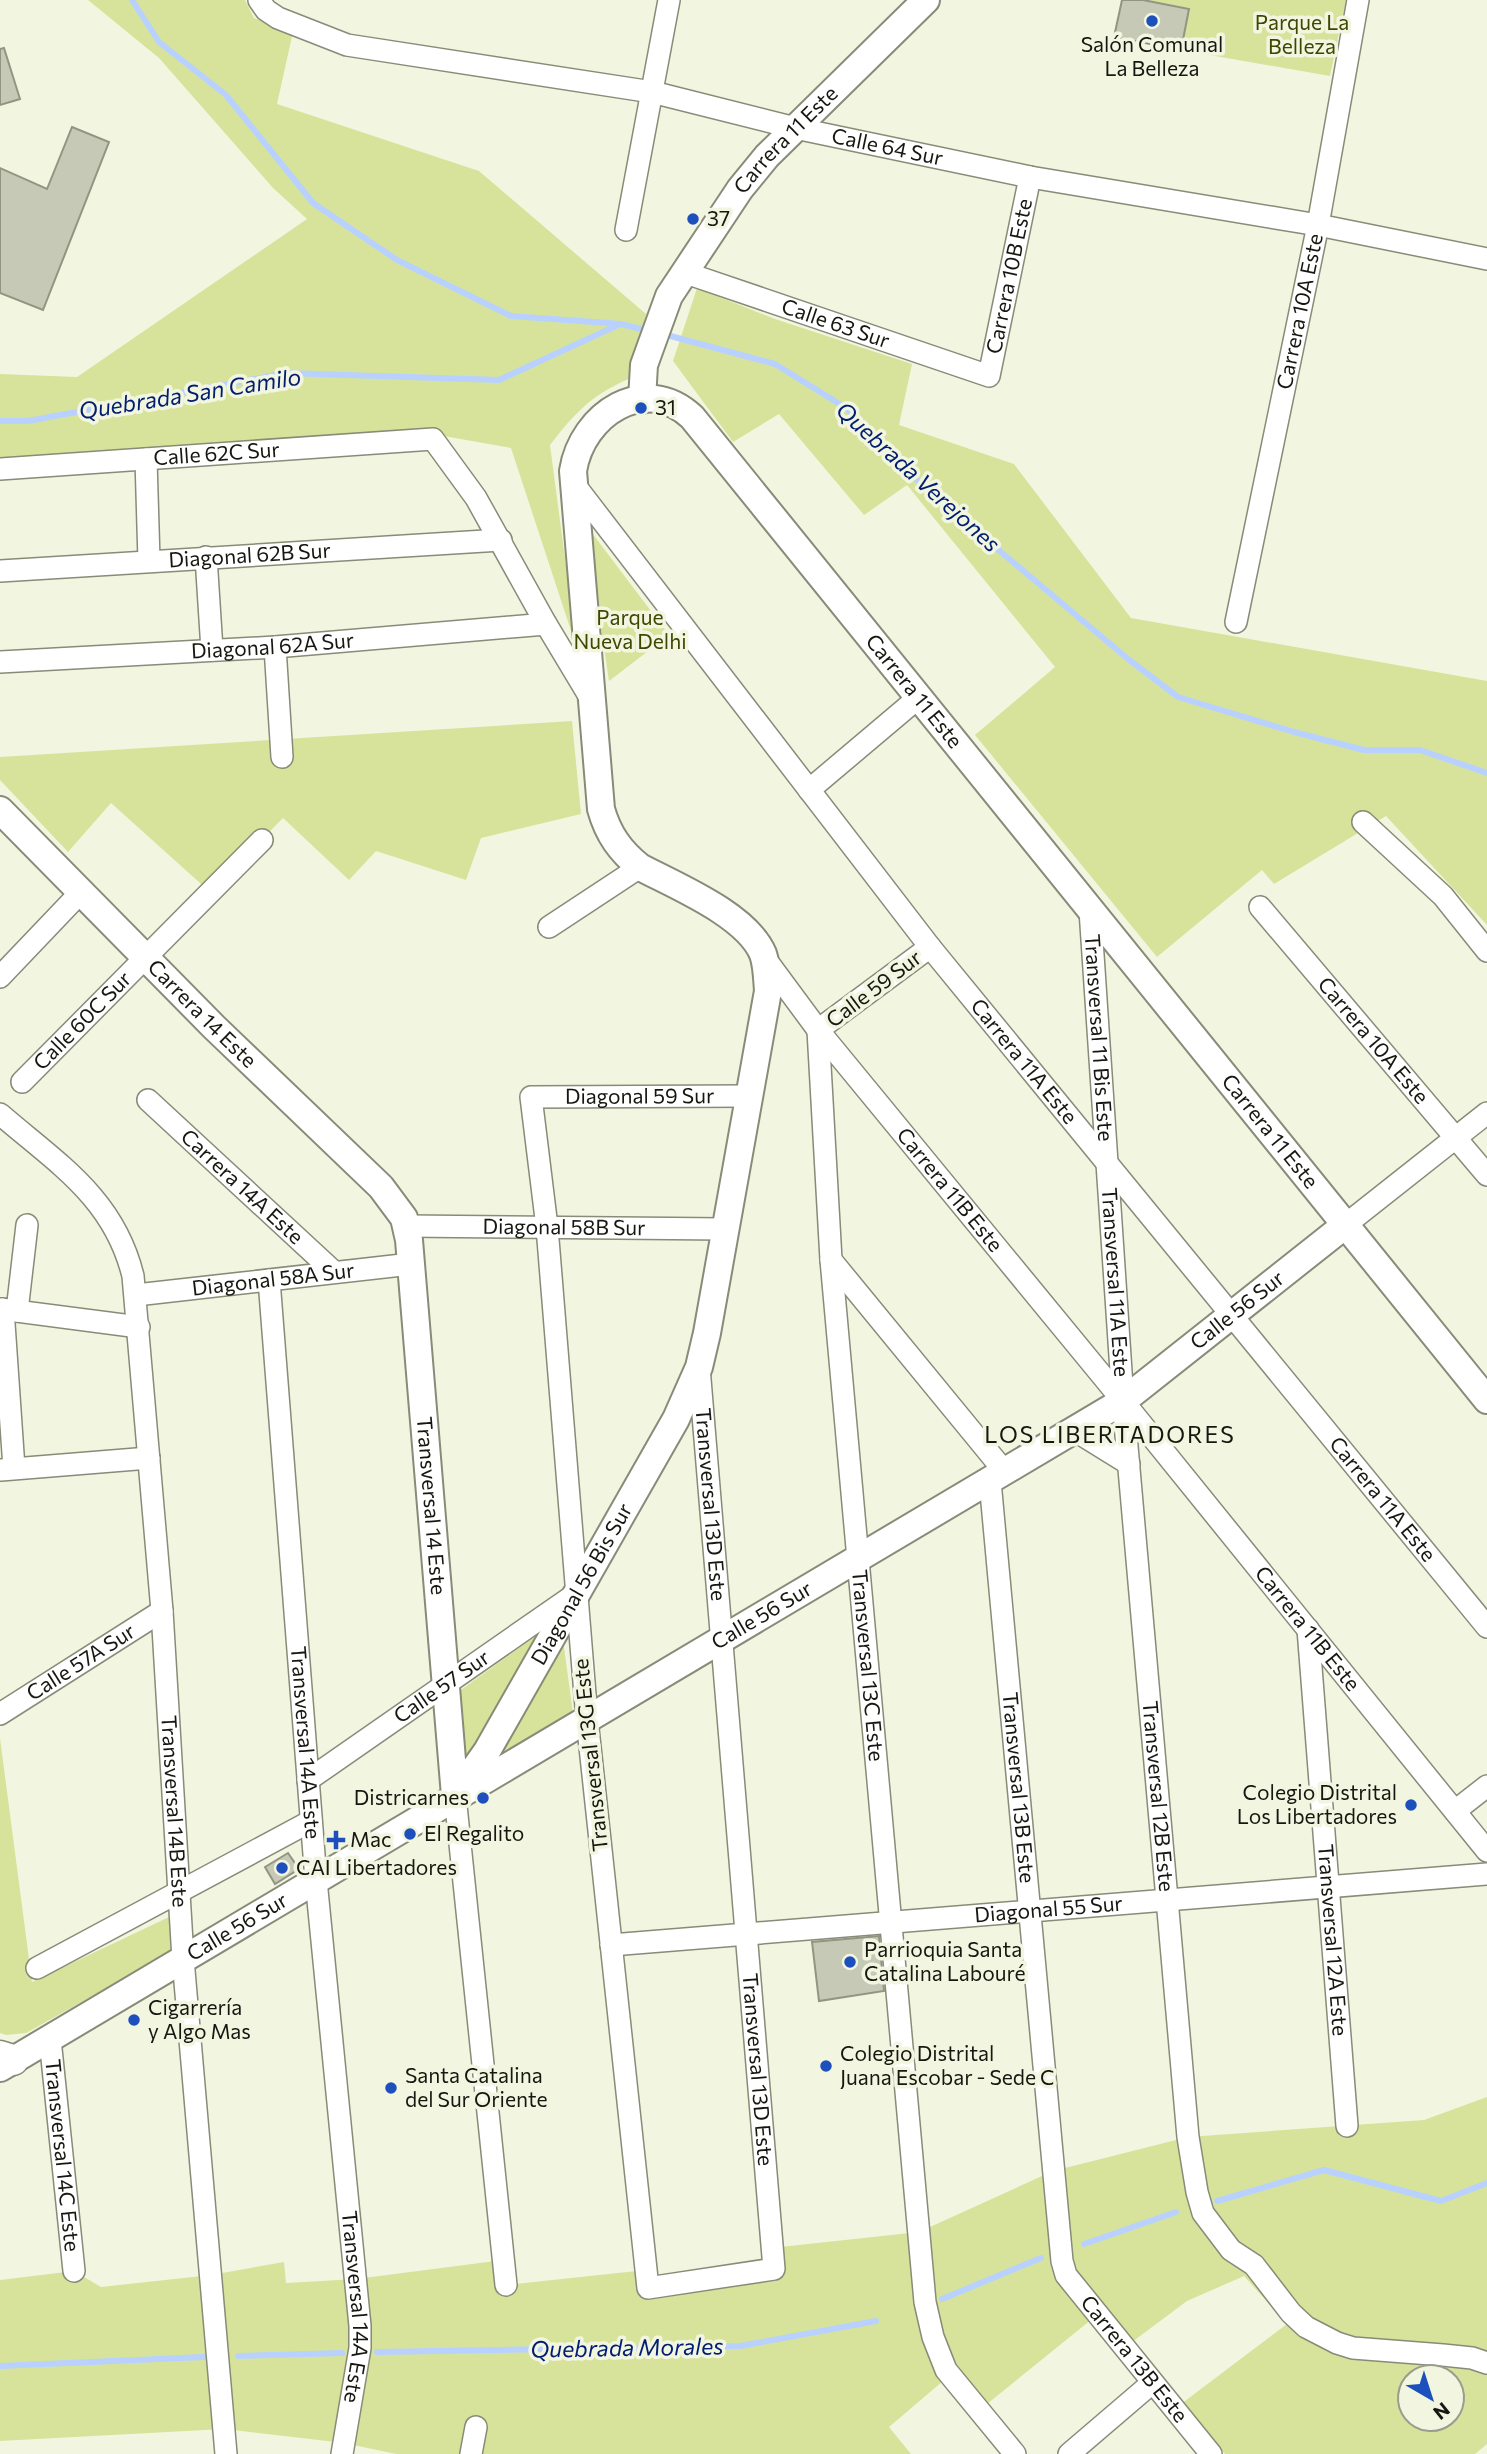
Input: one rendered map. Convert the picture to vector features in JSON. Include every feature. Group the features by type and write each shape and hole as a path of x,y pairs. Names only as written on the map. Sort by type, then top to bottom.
{"street":[{"name":"Calle 64 Sur","path":"259,0 266,10 278,18 347,45 652,92 795,128 1030,177 1318,225 1487,259"},
{"path":"626,230 669,0"},
{"name":"Carrera 11 Este","path":"926,0 767,156 740,189 669,296 649,347 641,381 642,400 673,403 692,417 1487,1400"},
{"name":"Carrera 10A Este","path":"1236,622 1318,225 1359,0"},
{"name":"Carrera 10B Este","path":"989,376 1030,177"},
{"name":"Calle 63 Sur","path":"684,272 989,376"},
{"path":"574,484 573,471 579,447 592,425 623,404 642,400"},
{"name":"Calle 62C Sur","path":"0,469 433,439 476,498 501,540"},
{"path":"146,459 149,561"},
{"name":"Carrera 11B Este","path":"574,484 601,809 619,847 640,867 730,916 747,929 818,1030 1487,1850"},
{"name":"Carrera 11A Este","path":"574,484 930,947 1487,1627"},
{"path":"501,540 545,624 592,701"},
{"name":"Diagonal 62B Sur","path":"0,571 501,540"},
{"path":"206,557 212,650"},
{"name":"Diagonal 62A Sur","path":"0,662 275,647 545,624"},
{"path":"275,647 282,757"},
{"path":"809,790 918,698"},
{"name":"Carrera 14 Este","path":"0,810 215,1027 381,1187 405,1222"},
{"path":"1363,821 1443,896 1487,951"},
{"name":"Calle 60C Sur","path":"22,1082 262,840"},
{"path":"549,927 640,867"},
{"path":"0,977 81,892"},
{"name":"Carrera 10A Este","path":"1260,907 1487,1175"},
{"name":"Transversal 11 Bis Este","path":"1090,910 1107,1163"},
{"name":"Calle 59 Sur","path":"818,1030 930,947"},
{"name":"Transversal 13D Este","path":"648,2288 774,2270 699,1367 768,991 763,955"},
{"name":"Transversal 13C Este","path":"818,1030 831,1260 925,2302 933,2337 946,2370 1015,2454"},
{"name":"Diagonal 59 Sur","path":"531,1097 749,1096"},
{"name":"Transversal 13G Este","path":"531,1097 547,1227 587,1719 648,2288"},
{"name":"Carrera 14A Este","path":"148,1100 334,1272"},
{"name":"Calle 56 Sur","path":"4,2062 50,2039 1123,1401 1487,1113"},
{"name":"Transversal 14B Este","path":"0,1114 76,1179 102,1206 122,1239 136,1295 162,1611 183,1959 226,2454"},
{"name":"Transversal 11A Este","path":"1107,1163 1123,1401"},
{"name":"Diagonal 58B Sur","path":"405,1222 725,1229"},
{"name":"Transversal 14 Este","path":"405,1222 411,1264 455,1796"},
{"path":"27,1225 6,1310 7,1469 149,1458"},
{"path":"831,1260 998,1477"},
{"name":"Diagonal 58A Sur","path":"136,1295 411,1264"},
{"name":"Transversal 14A Este","path":"269,1280 316,1880 360,2326 356,2374 342,2454"},
{"path":"6,1310 139,1327"},
{"name":"Diagonal 56 Bis Sur","path":"455,1796 487,1751 676,1419 699,1367"},
{"name":"Transversal 12B Este","path":"1123,1401 1188,2137 1203,2213 1231,2250 1254,2265 1291,2313 1317,2334 1353,2348 1472,2358 1487,2363"},
{"path":"1074,1430 1129,1464"},
{"name":"Transversal 13B Este","path":"998,1477 1029,1911 1062,2261"},
{"name":"Calle 57 Sur","path":"308,1780 576,1594"},
{"name":"Calle 57A Sur","path":"0,1714 162,1611"},
{"name":"Transversal 12A Este","path":"1308,1629 1347,2126"},
{"path":"1455,1811 1487,1786"},
{"path":"455,1796 506,2285"},
{"path":"37,1968 311,1821"},
{"name":"Diagonal 55 Sur","path":"611,1945 1487,1874"},
{"name":"Transversal 14C Este","path":"50,2039 74,2271"},
{"name":"Carrera 13B Este","path":"1062,2261 1066,2275 1211,2454"},
{"path":"1069,2454 1152,2383"},
{"path":"471,2454 476,2427"}],"green space":[{"path":"88,0 245,0 254,18 293,32 277,104 479,171 646,314 631,378 605,391 585,406 550,445 577,649 511,448 421,432 0,463 0,374 77,377 307,219 273,188 159,58"},
{"name":"Parque La Belleza","path":"1143,0 1346,0 1330,76 1181,50 1189,9"},
{"path":"697,288 775,319 912,364 899,425 1014,464 1131,618 1487,681 1487,925 1386,816 1274,884 1262,870 1157,957 975,735 1055,667 907,485 864,515 779,414 733,442 673,361"},
{"name":"Parque Nueva Delhi","path":"586,525 669,635 609,681"},
{"path":"572,721 581,814 481,838 466,880 376,851 349,880 283,818 210,892 111,803 68,852 0,780 0,757"},
{"path":"541,1632 465,1773 458,1692"},
{"path":"563,1640 573,1713 492,1766"},
{"path":"0,1738 32,1982 169,1917 175,1950 26,2033 6,2035 0,2033"},
{"path":"1487,2097 1487,2444 1475,2454 1225,2454 1181,2404 1287,2324 1244,2276 1187,2301 1124,2348 1097,2315 987,2404 956,2370 889,2427 911,2454 396,2454 344,2443 224,2429 0,2441 0,2280 74,2271 101,2287 211,2275 284,2262 286,2283 356,2279 503,2260 506,2285 646,2270 648,2287 773,2270 771,2248 919,2232 1053,2171 1188,2137 1424,2120"}],"building":[{"name":"Salón Comunal La Belleza","path":"1122,0 1143,0 1189,9 1181,50 1114,37"},
{"path":"4,48 20,99 0,105 0,49"},
{"path":"72,127 109,142 43,310 0,293 0,168 47,189"},
{"name":"CAI Libertadores","path":"288,1853 299,1869 275,1884 265,1867"},
{"name":"Parrioquia Santa Catalina Labouré","path":"879,1936 884,1991 819,2001 812,1942"}],"waterway":[{"name":"Quebrada Verejones","path":"132,0 159,42 226,95 313,203 397,260 511,316 621,324 649,331"},
{"name":"Quebrada San Camilo","path":"0,421 28,421 286,373 499,380 618,325"},
{"name":"Quebrada Verejones","path":"663,334 775,364 846,408 925,488 1128,659 1178,697 1364,750 1420,750 1487,773"},
{"name":"Quebrada Morales","path":"1217,2201 1324,2170 1441,2201 1487,2183"},
{"name":"Quebrada Morales","path":"1084,2244 1176,2212"},
{"name":"Quebrada Morales","path":"942,2299 1041,2258"},
{"name":"Quebrada Morales","path":"377,2352 740,2346 876,2321"},
{"name":"Quebrada Morales","path":"238,2356 342,2353"},
{"name":"Quebrada Morales","path":"0,2366 204,2357"}],"place":[{"name":"Salón Comunal La Belleza","path":"1152,21"},
{"name":"37","path":"693,219"},
{"name":"31","path":"641,408"},
{"name":"Districarnes","path":"483,1798"},
{"name":"Colegio Distrital Los Libertadores","path":"1411,1805"},
{"name":"El Regalito","path":"410,1834"},
{"name":"Mac","path":"336,1840"},
{"name":"CAI Libertadores","path":"282,1868"},
{"name":"Parrioquia Santa Catalina Labouré","path":"850,1962"},
{"name":"Cigarrería y Algo Mas","path":"134,2020"},
{"name":"Colegio Distrital Juana Escobar - Sede C","path":"826,2066"},
{"name":"Santa Catalina del Sur Oriente","path":"391,2088"}],"district":[{"name":"LOS LIBERTADORES","path":"1110,1435"}]}
